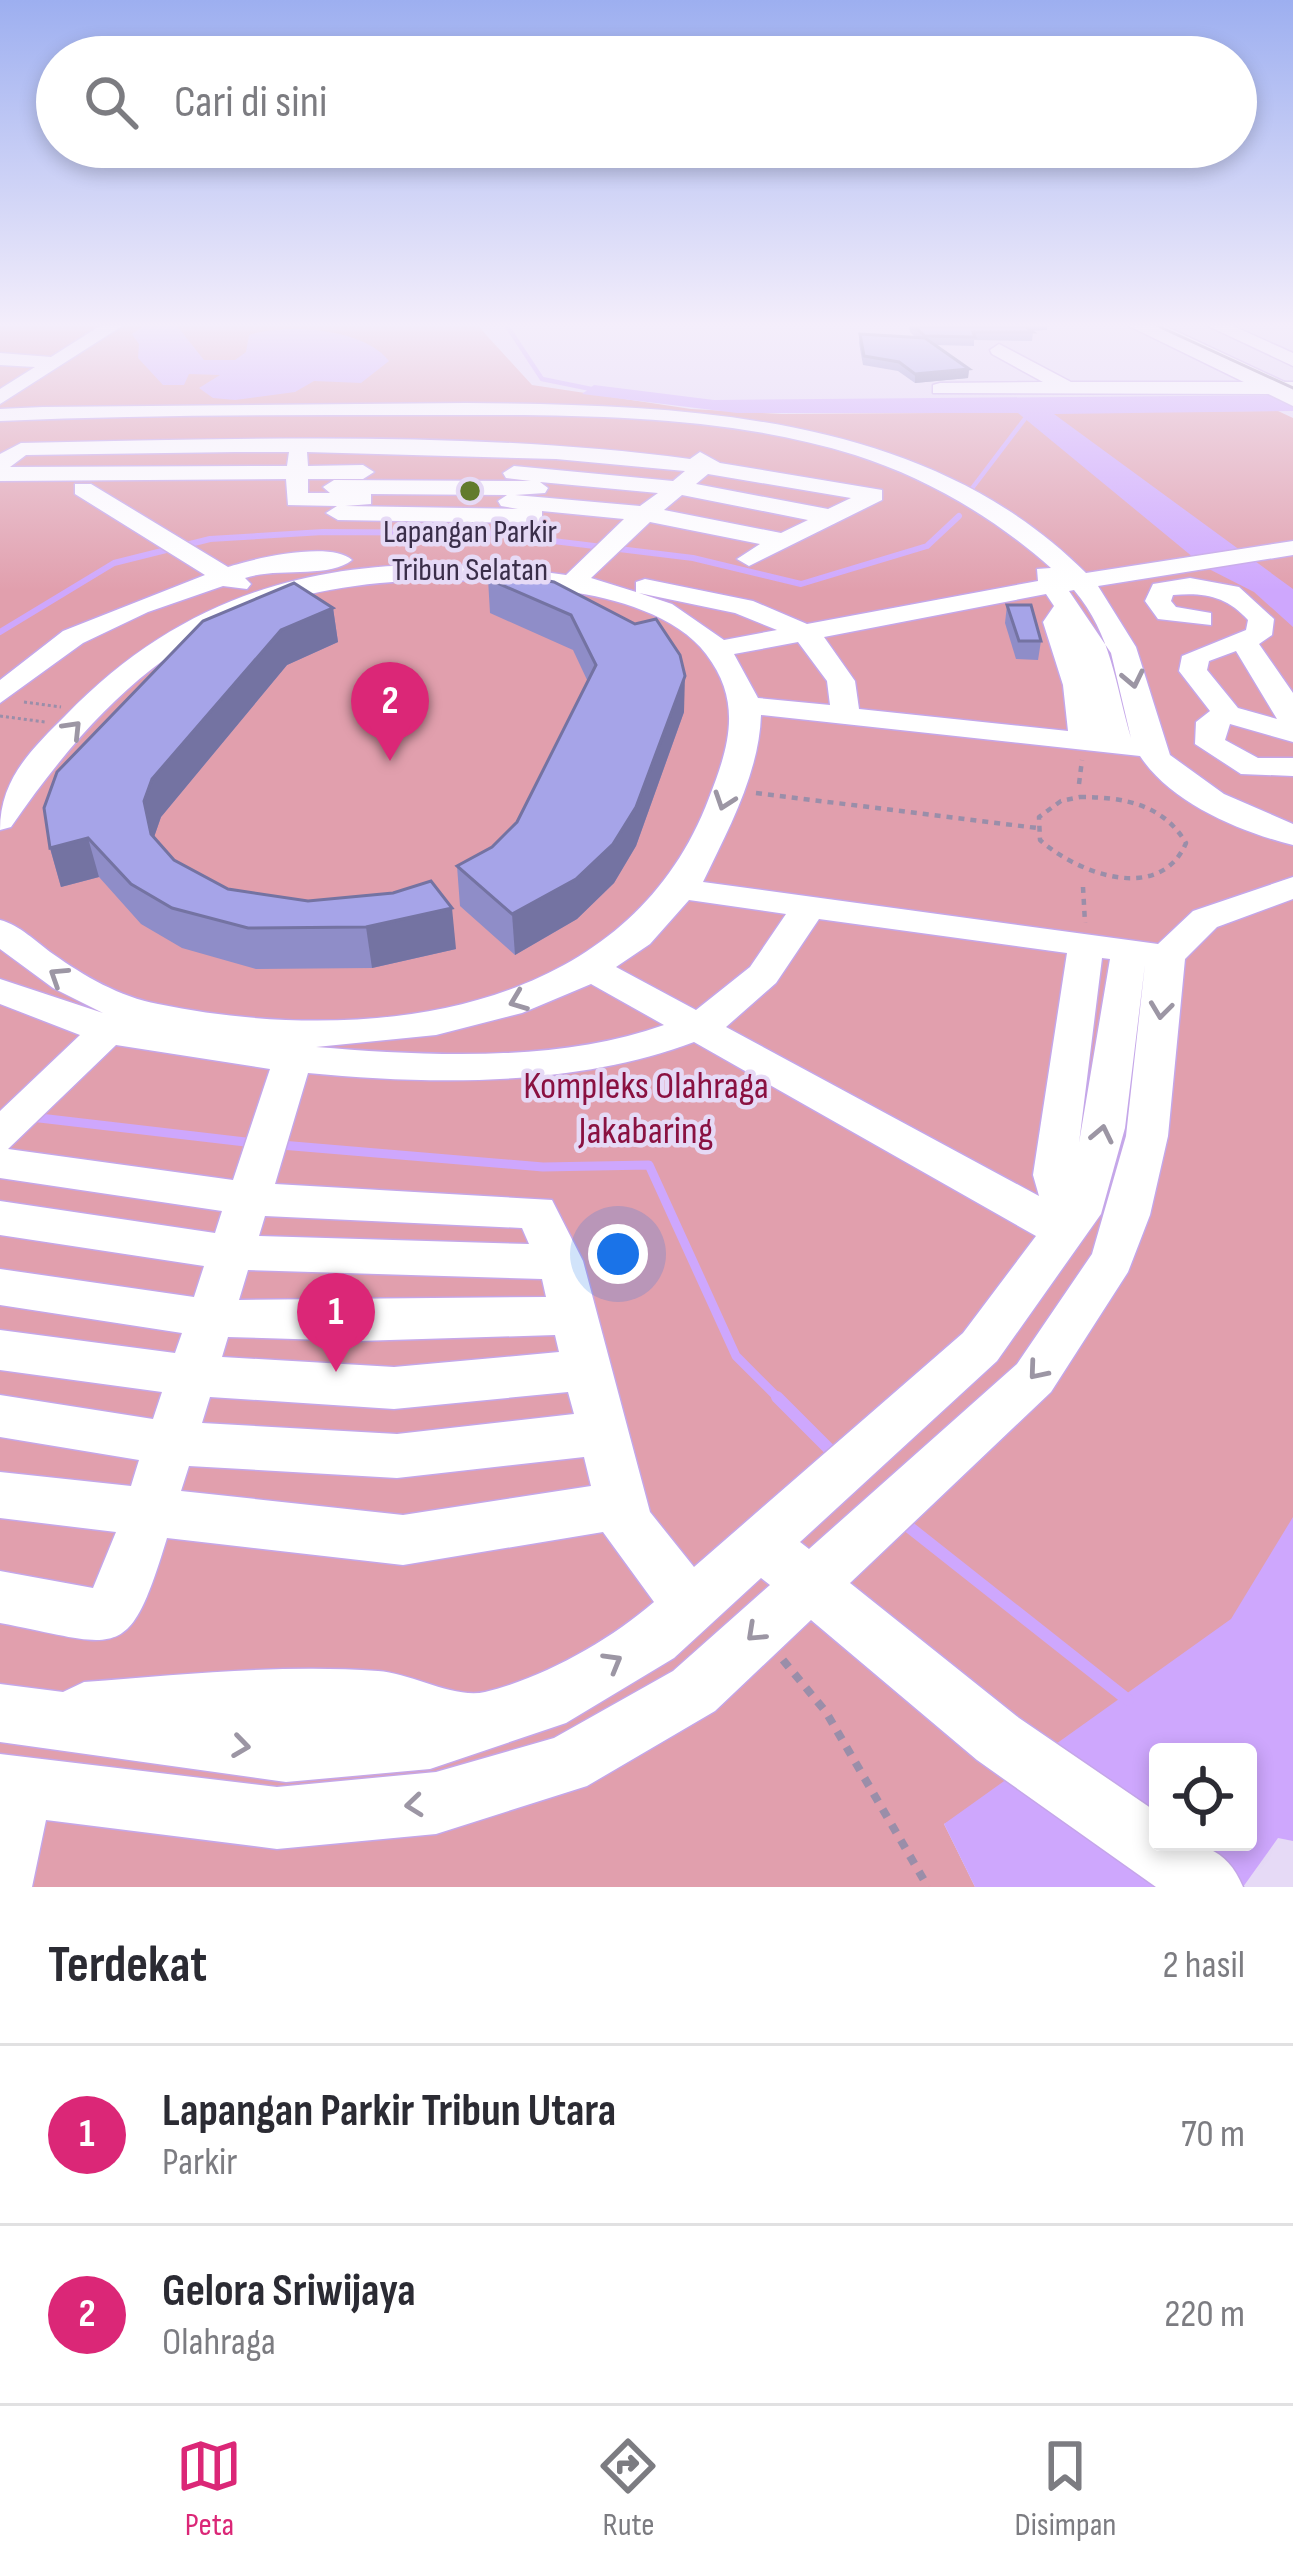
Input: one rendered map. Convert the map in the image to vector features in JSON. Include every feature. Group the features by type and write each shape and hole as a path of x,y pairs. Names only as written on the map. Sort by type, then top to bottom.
{"street":[{"path":"0,419 227,414"},
{"path":"505,414 622,427 678,451 655,507 575,579"},
{"path":"0,419 391,416 834,442 1018,528 1070,591 1113,618 1157,758 1203,795 1293,835"},
{"path":"141,440 152,418"},
{"path":"7,462 42,437 141,440 622,427"},
{"path":"7,462 297,475 474,506 853,506"},
{"path":"297,475 311,514 474,506 853,506"},
{"path":"0,487 83,489 297,475"},
{"path":"655,507 765,550 853,506 923,481"},
{"path":"83,489 262,597"},
{"path":"474,506 494,569"},
{"path":"0,694 73,637 223,576 474,506 655,507 807,529"},
{"path":"718,649 1070,591 1293,548"},
{"path":"0,820 27,776 128,674 172,638 220,611 351,577 494,569 759,610 806,632 828,650 847,689 846,716"},
{"path":"0,991 119,1019 200,1049 297,1045 489,1012 592,969 682,889 714,830 740,752 746,705 736,670 680,618 575,579"},
{"path":"1167,613 1158,601 1162,589 1184,585 1231,592 1251,604 1261,620 1259,635 1196,656 1192,671 1228,714 1293,733"},
{"path":"1070,591 1056,622 1100,744"},
{"path":"1113,618 1167,613 1202,619"},
{"path":"1243,642 1268,672 1293,721"},
{"path":"746,705 1100,744 1157,758 1229,758"},
{"path":"1228,714 1211,722 1210,744 1252,767 1293,767"},
{"path":"682,889 1127,950 1293,887"},
{"path":"297,1045 451,1064 605,1057 697,1027 772,966 796,935 807,906"},
{"path":"0,931 119,1019"},
{"path":"23,1716 123,1707 381,1700 479,1723 545,1702 655,1639 980,1347 1086,1202 1103,1128 1127,950"},
{"path":"0,1886 11,1785 277,1818 436,1803 566,1765 694,1690 1034,1378 1112,1260 1147,1136 1127,950"},
{"path":"592,969 1070,1224"},
{"path":"3,1142 119,1019"},
{"path":"0,1597 102,1616 121,1599 297,1045"},
{"path":"3,1142 264,1156 541,1215 560,1261 626,1523 691,1606"},
{"path":"0,1218 232,1254 387,1264 560,1261"},
{"path":"0,1287 211,1317 392,1324 573,1315"},
{"path":"0,1350 192,1376 394,1388 587,1370"},
{"path":"921,1400 969,1438"},
{"path":"0,1416 169,1443 397,1456 603,1433"},
{"path":"0,1495 403,1540 621,1505"},
{"path":"760,1544 998,1738 1211,1887"}],"path":[{"path":"728,789 1036,828"},
{"path":"1103,796 1167,818 1186,843 1174,866 1157,874 1110,877 1064,862 1049,851 1036,828 1039,818 1061,801 1103,796"},
{"path":"1083,886 1127,950"},
{"path":"759,1630 826,1712 928,1887"}],"green space":[{"name":"Kompleks Olahraga Jakabaring","path":"0,414 1285,414 1293,418 1293,1661 944,1824 975,1887 0,1887"}],"shaded area":[{"path":"1019,414 1054,414 1293,589 1293,627 1254,592 1205,567"},
{"path":"1293,1517 1293,1841 1278,1838 1243,1887 975,1887 944,1824 1231,1619"}],"building":[{"path":"491,570 554,582 635,624 656,619 680,655 685,676 636,807 613,844 576,879 512,914 457,866 492,847 517,822 596,665 571,615 488,579"},
{"path":"294,583 333,608 281,630 152,779 144,801 151,834 174,860 228,889 308,901 393,893 431,881 452,908 366,927 248,928 172,908 131,884 88,838 50,848 44,808 57,772 203,621"},
{"path":"1007,605 1031,605 1041,641 1019,641"}],"waterway":[{"path":"970,491 1027,416"},
{"path":"0,632 114,563 210,539 323,532 487,533 693,558 801,584 927,546 959,516"},
{"path":"31,1117 254,1143"},
{"path":"281,1145 543,1167 649,1165 736,1356 834,1454"},
{"path":"904,1523 1128,1700"}],"place":[{"name":"Lapangan Parkir Tribun Selatan","path":"470,491"},
{"name":"Gelora Sriwijaya","path":"390,761"},
{"name":"Lapangan Parkir Tribun Utara","path":"336,1372"}]}
